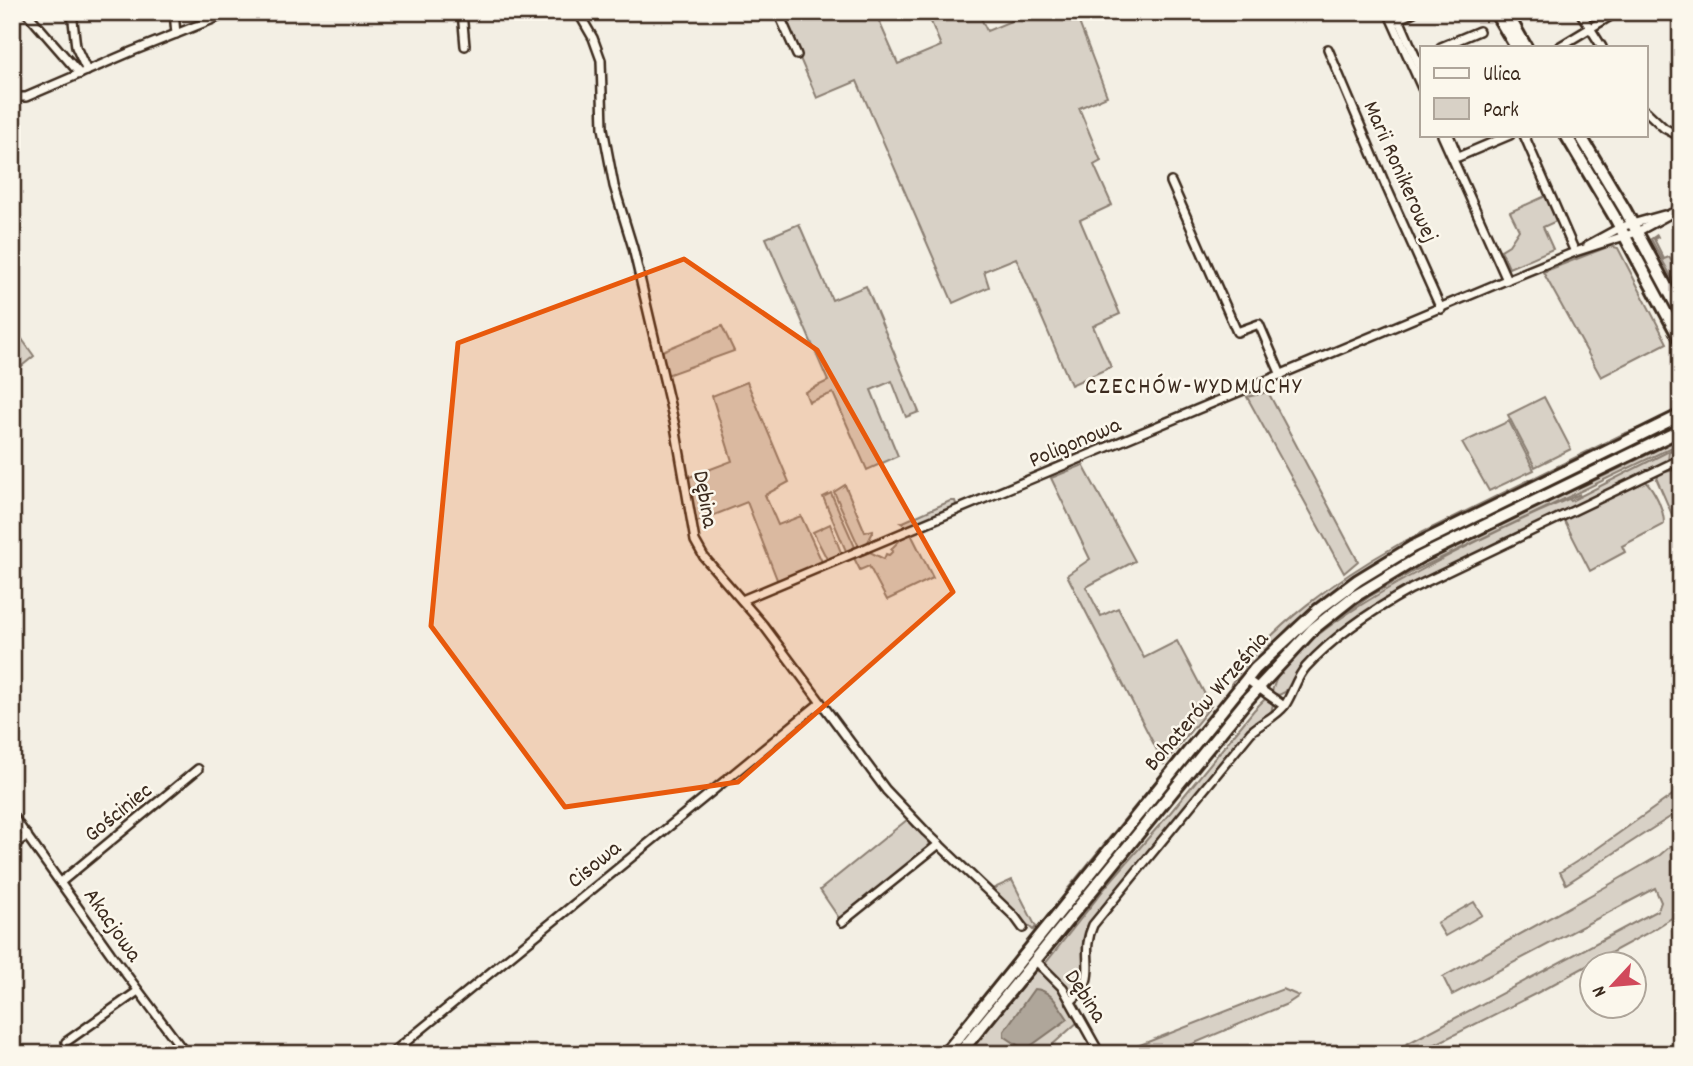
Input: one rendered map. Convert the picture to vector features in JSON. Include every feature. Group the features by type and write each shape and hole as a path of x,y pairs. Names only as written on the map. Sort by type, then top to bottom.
{"main road":[{"path":"1495,12 1515,46"},
{"path":"1506,12 1525,46"},
{"path":"1567,136 1623,232 1681,341"},
{"path":"1581,136 1635,228 1681,314"},
{"name":"Bohaterów Września","path":"945,1054 1246,679 1318,610 1384,563 1412,547 1681,415"},
{"name":"Bohaterów Września","path":"959,1054 1257,688 1314,629 1384,577 1420,557 1681,430"}],"street":[{"path":"26,12 84,73"},
{"path":"72,12 76,47 84,73"},
{"path":"174,12 176,34"},
{"path":"12,97 26,97 230,12"},
{"path":"463,12 465,46"},
{"name":"Dębina","path":"578,12 593,38 601,60 602,122 614,187 633,248 676,426 692,534 704,557 749,607 886,790 1023,928"},
{"path":"778,12 797,55"},
{"path":"1388,12 1420,84"},
{"path":"1414,12 1398,15 1419,57"},
{"path":"1580,12 1601,46"},
{"path":"1561,46 1617,12"},
{"path":"1443,46 1479,31"},
{"name":"Marii Ronikerowej","path":"1328,49 1441,309"},
{"path":"1648,113 1664,128 1681,137"},
{"path":"1449,136 1458,157 1508,136"},
{"path":"1449,136 1507,280"},
{"path":"1524,136 1575,252"},
{"path":"1171,182 1237,332 1259,324 1281,375"},
{"name":"Poligonowa","path":"742,600 1681,208"},
{"path":"1071,1001 1083,991 1086,984 1089,971 1086,947 1093,925 1251,732 1277,715 1298,677 1308,665 1349,630 1391,600 1681,459"},
{"path":"749,607 754,597"},
{"path":"1246,679 1284,706"},
{"name":"Cisowa","path":"391,1054 820,703"},
{"name":"Gościniec","path":"61,882 198,769"},
{"name":"Akacjowa","path":"12,815 186,1054"},
{"path":"12,847 27,835"},
{"path":"842,922 939,844"},
{"name":"Dębina","path":"1036,961 1054,977 1071,1001 1100,1054"},
{"path":"66,1042 138,991"}],"highlighted area":[{"path":"684,259 817,350 953,592 738,782 565,807 431,626 458,343"}],"green space":[{"path":"780,12 875,12 898,64 941,46 927,12 978,12 987,31 1016,19 1014,12 1075,12 1107,96 1079,108 1101,161 1094,165 1112,205 1080,220 1120,314 1093,326 1111,367 1071,385 1016,258 984,271 989,287 953,303 857,81 817,98"},
{"path":"1552,193 1563,218 1543,227 1553,249 1509,268 1501,250 1509,245 1519,230 1510,212"},
{"path":"799,224 832,300 866,286 919,412 906,417 892,381 871,390 898,456 867,470 833,393 809,402 805,392 828,381 766,238"},
{"path":"1657,235 1654,239 1664,259 1669,257 1681,276 1681,295 1651,239"},
{"path":"1610,246 1618,248 1667,343 1601,377 1543,272"},
{"path":"12,325 34,356 12,374"},
{"path":"722,326 734,351 667,375 662,351"},
{"path":"747,382 789,482 765,495 778,525 801,516 823,564 778,582 747,502 694,523 687,478 732,461 712,396"},
{"path":"1268,392 1358,561 1344,573 1247,397"},
{"path":"1544,397 1571,449 1535,467 1508,415"},
{"path":"1681,420 1386,571 1345,597 1396,560"},
{"path":"1509,421 1534,470 1489,491 1462,443"},
{"path":"1645,426 1408,545 1356,574 1291,625 1234,687 1231,684 1265,642 1285,623 1376,557 1623,434"},
{"path":"1681,438 1681,443 1416,570 1369,597 1311,638 1338,613 1423,562"},
{"path":"1681,445 1681,448 1669,452 1668,462 1410,586 1303,666 1285,692 1279,695 1272,693 1285,667 1315,638 1357,608 1457,551 1507,527 1580,494 1569,499 1571,501"},
{"path":"1083,465 1135,561 1086,587 1101,616 1118,608 1144,658 1177,641 1211,706 1164,764 1067,575 1090,559 1051,478"},
{"path":"1681,469 1681,524 1677,526 1657,480 1659,473"},
{"path":"1645,480 1658,500 1664,524 1622,546 1625,552 1590,571 1564,520"},
{"path":"845,485 865,532 873,530 867,544 859,547 834,492"},
{"path":"831,493 855,547 846,551 823,497"},
{"path":"955,501 957,507 907,527 901,523"},
{"path":"830,524 842,555 828,561 813,532"},
{"path":"911,534 933,578 887,600 869,566 860,570 854,558 870,552 884,559 902,538"},
{"path":"1335,605 1316,621 1261,673 1315,620"},
{"path":"1238,695 1242,699 1044,944 1040,940"},
{"path":"1265,699 1273,704 1271,713 1250,728 1093,921 1085,941 1081,982 1077,991 1068,992 1045,964 1109,883"},
{"path":"1194,734 1078,881 1066,891"},
{"path":"1681,789 1681,810 1566,884 1560,872"},
{"path":"908,819 930,840 929,848 841,921 820,890"},
{"path":"1681,837 1681,912 1616,950 1583,950 1658,910 1661,902 1655,888 1452,995 1443,977 1660,855"},
{"path":"1012,880 1036,927 1033,930 990,890"},
{"path":"1474,902 1482,915 1445,936 1437,923"},
{"path":"1578,953 1578,971 1535,994 1416,1054 1388,1054"},
{"path":"1035,971 1044,972 1063,994 1079,1021 1042,1054 967,1054"},
{"path":"1283,989 1299,996 1287,1004 1169,1054 1117,1054"}],"shaded area":[{"path":"1034,989 1050,996 1068,1019 1025,1050 1004,1036 1004,1031"}],"district":[{"name":"CZECHÓW-WYDMUCHY","path":"1194,385"}]}
